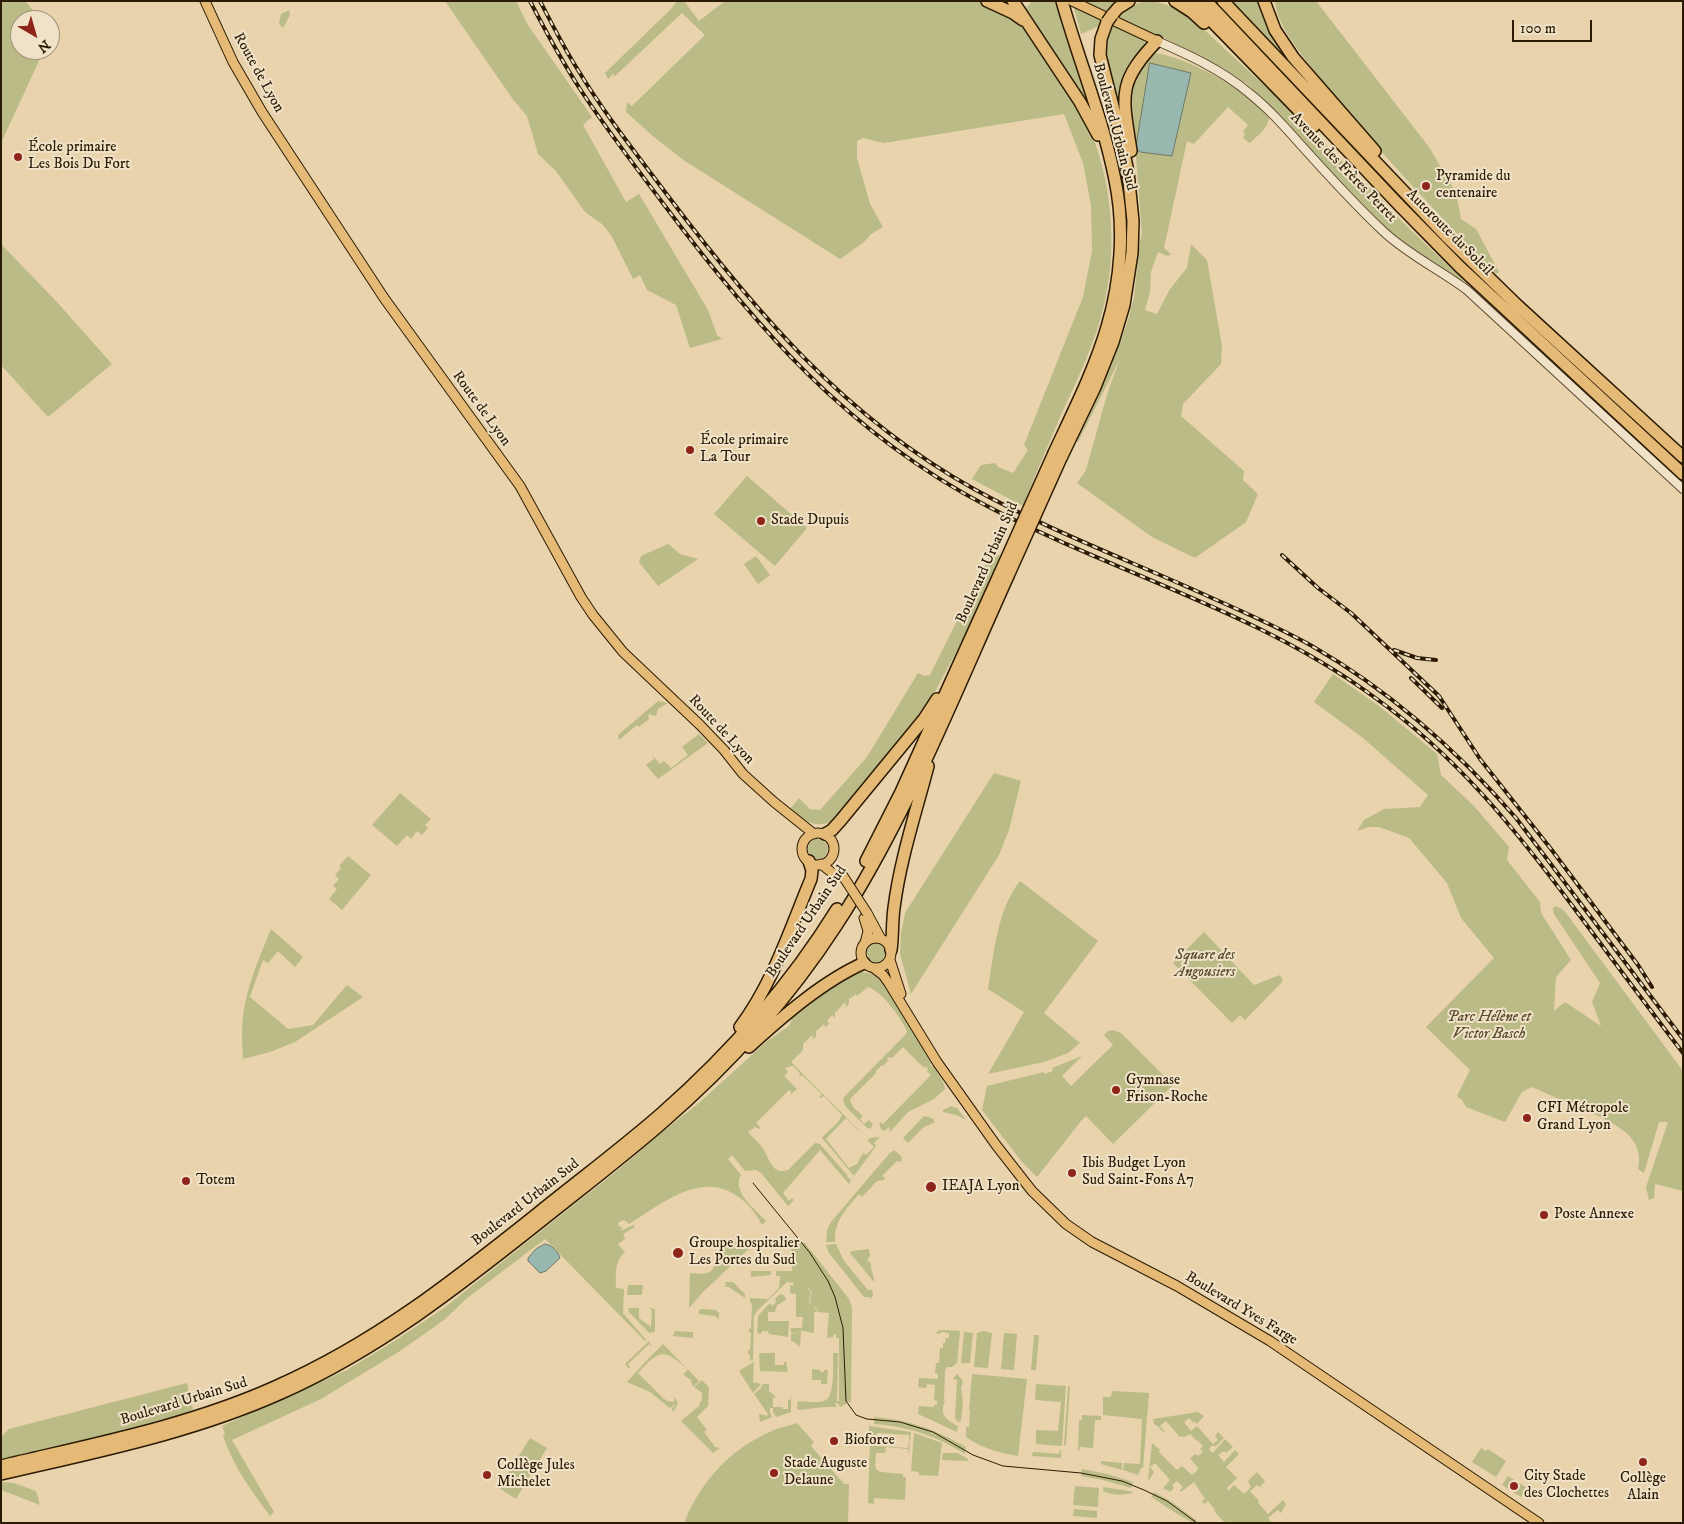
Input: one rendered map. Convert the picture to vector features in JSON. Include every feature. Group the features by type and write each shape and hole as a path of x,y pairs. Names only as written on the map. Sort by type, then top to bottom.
{"highway":[{"path":"987,1 1013,13 1030,25"},
{"path":"1013,1 1091,122 1116,181"},
{"path":"1092,390 1121,318 1127,292 1133,237 1128,172 1101,60 1101,39 1110,18 1118,8 1129,1"},
{"path":"1175,1 1192,12 1252,67 1259,70"},
{"path":"1192,1 1386,199 1399,205"},
{"name":"Autoroute du Soleil","path":"1206,1 1399,205 1489,295 1683,474"},
{"name":"Autoroute du Soleil","path":"1223,1 1488,278 1683,457"},
{"path":"1264,1 1270,20 1283,44 1400,179 1405,193"},
{"path":"1272,1 1275,16 1285,37 1320,84 1323,91"},
{"path":"1067,2 1115,147 1123,179 1127,208 1128,246 1123,291 1114,329 1092,390"},
{"name":"Boulevard Urbain Sud","path":"1058,456 1107,327 1119,269 1120,236 1116,181 1067,2"},
{"path":"1092,390 1098,386 1122,331 1135,268 1138,234 1137,206 1125,113 1127,81 1134,66 1157,41"},
{"name":"Boulevard Urbain Sud","path":"1,1466 136,1434 222,1408 275,1387 341,1355 405,1316 458,1277 633,1138 708,1070 744,1033 783,986 857,877 885,825 1058,456 1092,390"},
{"name":"Boulevard Urbain Sud","path":"1,1474 135,1442 206,1422 281,1393 350,1359 392,1334 446,1296 661,1124 706,1083 769,1015 794,985 835,927 862,884 888,837 936,735 1004,574"},
{"path":"819,834 832,830 924,718 943,688 951,682"},
{"path":"890,955 894,908 900,874 928,764 937,742 936,735"},
{"path":"708,1070 711,1061 732,1038 763,992 811,879 812,872 809,861"},
{"path":"706,1083 716,1079 764,1033 810,997 835,979 864,963"}],"main road":[{"name":"Route de Lyon","path":"205,1 233,62 262,112 384,298 520,486 580,597 592,615 623,652 700,725 724,750 743,774 774,802 796,827 804,842"},
{"name":"Avenue des Frères Perret","path":"1067,2 1157,41"},
{"name":"Route de Lyon","path":"774,802 819,834"},
{"path":"837,873 822,864 809,861 803,852 804,842 819,834 832,842 834,852 832,857 837,873 880,939"},
{"path":"822,864 832,857"},
{"path":"865,916 868,931 865,943 862,946 861,955 864,963 883,975 907,1011"},
{"path":"865,943 872,938 885,941 907,1011"},
{"path":"875,969 884,967 890,955"},
{"name":"Boulevard Yves Farge","path":"907,1011 956,1090 1012,1168 1032,1191 1066,1224 1092,1242 1177,1286 1270,1341 1539,1523"}],"street":[{"name":"Avenue des Frères Perret","path":"1157,41 1217,70 1270,110 1354,203 1382,230 1467,290 1683,489"}],"green space":[{"path":"1,1 25,1 33,10 10,10 10,60 39,60 1,143"},
{"path":"445,1 516,1 528,25 592,117 583,125 626,202 639,194 708,310 717,335 722,339 690,348 676,305 647,290 640,275 633,279 611,235 602,224 585,212 556,171 538,154 527,116 512,98"},
{"path":"677,1 684,1 699,21 725,1 981,1 1015,19 1028,32 1079,110 1092,135 1099,154 1108,193 1111,255 1103,311 1093,342 1023,506 972,479 981,465 995,463 998,467 1013,473 1028,450 1024,445 1083,297 1092,251 1091,205 1083,163 1064,114 884,143 863,138 857,141 857,158 870,204 883,227 871,234 864,242 840,259 685,161 626,112 627,102 632,106 705,35 682,13 615,76 613,74 608,79 605,73"},
{"path":"1031,1 1057,1 1094,118 1024,10"},
{"path":"1072,1 1121,1 1105,15 1099,26 1081,34"},
{"path":"1146,1 1168,5 1199,25 1294,113 1389,209 1463,280 1462,282 1407,246 1385,227 1247,84 1223,68 1162,37 1116,18 1130,7"},
{"path":"1232,1 1265,1 1312,86"},
{"path":"1275,1 1316,1 1429,147 1456,193 1461,219 1476,229 1499,272 1496,274 1428,203 1342,105 1286,32 1280,21"},
{"path":"289,10 290,15 283,28 279,23 281,14"},
{"path":"1111,25 1144,40 1145,46 1132,64 1123,124 1105,60 1105,39"},
{"path":"1150,53 1173,57 1201,68 1247,96 1269,118 1259,135 1250,143 1243,138 1245,134 1243,132 1248,125 1228,107 1194,144 1187,141 1164,248 1171,254 1168,256 1158,252 1151,272 1150,292 1145,310 1157,314 1170,289 1187,268 1191,244 1207,260 1222,346 1221,364 1183,404 1181,416 1244,471 1243,480 1258,494 1246,522 1195,558 1152,537 1077,483 1086,470 1108,391 1120,359 1078,442 1076,441 1121,341 1134,298 1142,235 1136,156 1129,102 1136,71"},
{"path":"1,244 56,301 112,364 48,417 1,365"},
{"name":"Stade Dupuis","path":"747,476 807,528 775,566 714,514"},
{"path":"668,544 680,554 698,559 658,586 639,562 641,556"},
{"path":"991,553 1001,556 961,643 923,714 834,820 828,823 816,824 800,817 791,808 799,798 810,809 820,810 867,757 918,673 924,676 930,675"},
{"path":"756,556 770,575 758,584 744,564"},
{"name":"Parc Hélène et Victor Basch","path":"1333,674 1379,706 1437,754 1441,775 1474,806 1509,847 1507,860 1540,902 1541,913 1571,960 1556,977 1554,1011 1565,1002 1601,1026 1592,1002 1600,983 1554,914 1553,908 1555,906 1566,913 1683,1071 1683,1191 1655,1184 1654,1198 1649,1200 1646,1187 1668,1122 1659,1122 1644,1173 1638,1169 1639,1156 1636,1146 1622,1129 1600,1117 1532,1087 1522,1092 1505,1122 1466,1107 1457,1096 1470,1070 1426,1027 1494,958 1461,918 1447,883 1409,838 1379,827 1369,827 1357,831 1364,820 1384,809 1420,807 1428,795 1363,738 1314,702"},
{"path":"658,701 668,703 658,709 656,716 649,714 649,719 639,727 637,725 619,740 618,735"},
{"path":"699,734 708,743 658,779 646,765 654,759 652,755 660,764 664,761 671,768 688,755 682,747"},
{"path":"994,773 1021,781 1009,830 999,855 911,994 900,954 905,913"},
{"path":"400,793 431,819 425,825 428,828 422,835 417,831 411,839 407,835 397,846 372,825"},
{"path":"818,839 825,842 828,849 825,856 818,859 811,856 808,849 811,842"},
{"path":"348,856 371,875 342,910 329,899 337,889 333,886 339,879 335,875 341,868 339,866"},
{"path":"1020,881 1098,941 1044,1013 1080,1043 1068,1053 1044,1062 988,1074 1024,1012 988,989 1001,918 1012,892"},
{"path":"271,929 303,957 295,967 278,951 268,963 263,960 250,997 288,1029 313,1025 347,985 363,997 295,1042 270,1052 243,1059 242,1025 247,994"},
{"name":"Square des Angousiers","path":"1204,932 1254,985 1280,975 1283,981 1245,1020 1240,1015 1232,1023 1173,963"},
{"path":"876,943 883,946 886,953 883,960 876,963 869,960 866,953 869,946"},
{"path":"857,971 872,974 884,982 930,1064 941,1078 945,1089 934,1099 908,1112 890,1132 889,1127 884,1131 880,1127 880,1122 883,1124 931,1075 925,1066 924,1068 903,1047 892,1058 887,1059 888,1061 851,1098 850,1101 854,1108 863,1116 860,1119 864,1124 869,1120 873,1125 870,1129 866,1127 845,1106 844,1097 907,1031 896,1012 885,999 868,987 857,996 856,994 849,999 849,1004 846,1007 845,1002 835,1013 835,1018 832,1015 827,1021 829,1024 825,1027 824,1024 816,1031 816,1037 813,1039 812,1035 803,1044 803,1050 791,1062 859,1130 846,1118 826,1139 849,1168 857,1164 863,1153 866,1155 874,1147 867,1140 869,1138 880,1137 874,1143 876,1146 854,1176 822,1138 838,1122 842,1115 824,1096 819,1097 822,1094 802,1075 799,1077 800,1073 793,1066 785,1068 788,1072 784,1076 797,1089 791,1094 789,1090 756,1123 761,1128 755,1127 748,1132 762,1147 774,1168 782,1171 788,1170 815,1143 820,1144 848,1176 847,1178 851,1180 849,1184 820,1150 783,1193 789,1201 792,1198 794,1200 788,1206 761,1173 756,1170 745,1171 732,1155 728,1159 741,1175 739,1187 746,1200 766,1221 762,1225 751,1209 737,1196 723,1189 709,1187 695,1188 681,1193 629,1224 624,1220 619,1222 618,1226 622,1227 621,1231 633,1225 635,1227 623,1234 625,1239 618,1244 625,1252 617,1264 616,1288 624,1289 623,1313 645,1341 545,1239 466,1299 444,1320 400,1351 321,1399 232,1440 274,1512 270,1516 238,1469 227,1448 222,1426 347,1370 444,1308 699,1103 766,1042 789,1026 792,1019 770,1035 814,998"},
{"path":"1113,1030 1121,1033 1173,1085 1113,1144 1086,1116 1037,1177 1022,1162 982,1110 987,1086 1044,1072 1045,1074 1053,1071 1052,1068 1082,1056 1062,1076 1071,1086 1113,1045 1104,1035 1108,1031"},
{"path":"951,1106 957,1108 966,1120 943,1112 943,1110"},
{"path":"924,1116 932,1118 935,1122 924,1127 908,1143 903,1138"},
{"path":"894,1150 902,1157 901,1162 897,1161 882,1176 885,1178 884,1180 877,1181 862,1197 859,1194 845,1210 836,1228 835,1242 826,1242 827,1230 831,1222"},
{"path":"720,1241 755,1243 703,1292 689,1308 690,1273 704,1274 712,1270 721,1250 718,1248"},
{"path":"768,1243 805,1243 849,1299 852,1308 851,1402 841,1407 836,1402 837,1407 797,1409 798,1401 820,1402 829,1397 833,1378 833,1353 838,1353 837,1401 839,1401 839,1338 836,1338 834,1334 833,1337 827,1338 829,1313 818,1312 817,1308 812,1305 817,1310 817,1312 814,1312 814,1333 803,1331 791,1332 791,1328 802,1328 803,1317 796,1317 796,1294 790,1293 790,1285 793,1286 794,1283 787,1282 754,1316 753,1361 750,1360 748,1350 750,1350 751,1333 749,1329 751,1328 752,1304 750,1298 768,1299 779,1288 780,1276 776,1276 776,1271 792,1271 793,1252 788,1247 768,1245","holes":["806,1286 812,1292 811,1305 809,1302 811,1293"]},
{"path":"836,1244 844,1261 868,1290 872,1290 871,1299 864,1297 829,1253 826,1245"},
{"path":"869,1249 870,1256 867,1260 871,1263 874,1282 850,1253 852,1251"},
{"path":"751,1271 771,1271 771,1275 751,1277"},
{"path":"726,1282 733,1282 745,1294 745,1298 729,1287 725,1287"},
{"path":"628,1285 643,1285 642,1295 627,1295"},
{"path":"780,1294 784,1295 786,1300 777,1305 775,1312 768,1312 768,1321 789,1321 788,1337 769,1334 768,1331 762,1331 759,1334 757,1332 758,1316 770,1303 772,1306 776,1302 775,1299"},
{"path":"628,1308 639,1308 639,1318 651,1327 652,1310 648,1308 655,1309 655,1331 648,1332 629,1312"},
{"path":"699,1310 716,1310 719,1313 719,1319 715,1316 699,1314"},
{"path":"940,1330 960,1331 957,1363 952,1367 947,1367 945,1371 945,1402 943,1407 943,1414 958,1426 957,1432 918,1414 919,1406 934,1407 934,1405 937,1405 937,1401 934,1400 935,1385 927,1384 926,1388 918,1387 919,1378 938,1379 938,1374 935,1373 936,1363 939,1363 940,1348 943,1348 946,1338 949,1338 949,1333 935,1333"},
{"path":"675,1331 693,1332 693,1338 673,1336"},
{"path":"984,1331 992,1333 988,1368 974,1367 977,1333"},
{"path":"801,1332 800,1347 791,1341 791,1334"},
{"path":"964,1332 973,1333 970,1363 961,1363"},
{"path":"1004,1333 1017,1334 1014,1370 1001,1369"},
{"path":"1034,1335 1039,1335 1036,1370 1031,1370"},
{"path":"649,1341 652,1347 649,1344 628,1364 629,1369 625,1364"},
{"path":"663,1344 699,1381 693,1387 690,1378 683,1374 688,1370 673,1358 662,1354 651,1359 638,1373 667,1401 674,1402 674,1397 678,1403 674,1411 671,1410 676,1403 670,1408 650,1392 627,1382"},
{"path":"775,1353 775,1365 784,1365 784,1362 786,1362 788,1372 760,1371 759,1354"},
{"path":"754,1362 753,1382 761,1384 753,1393 739,1371"},
{"path":"812,1369 820,1370 820,1372 828,1370 827,1384 821,1384 821,1380 812,1380"},
{"path":"957,1374 963,1381 961,1388 963,1403 961,1421 958,1422 955,1418 957,1380 953,1379"},
{"path":"972,1374 1027,1379 1018,1456 991,1450 966,1437 966,1427 969,1427"},
{"path":"702,1380 709,1388 708,1406 697,1417 707,1430 704,1432 715,1447 720,1448 713,1453 681,1421 700,1405 702,1393 694,1387"},
{"path":"187,1383 193,1410 185,1414 131,1429 1,1459 1,1437 9,1429"},
{"path":"763,1384 769,1384 769,1391 776,1397 773,1398 773,1407 788,1409 788,1400 790,1400 791,1395 791,1412 776,1417 773,1408 770,1408 772,1417 760,1422 759,1414 767,1416 768,1414 754,1394"},
{"path":"1036,1384 1066,1386 1062,1446 1036,1444 1036,1430 1058,1431 1061,1402 1035,1400"},
{"path":"1068,1386 1070,1387 1066,1445 1064,1445"},
{"path":"1112,1391 1149,1393 1143,1468 1141,1468 1138,1475 1123,1470 1124,1463 1140,1464 1142,1419 1103,1415 1103,1397 1111,1397"},
{"path":"1198,1412 1204,1416 1197,1424 1189,1418 1184,1422 1191,1431 1197,1426 1213,1444 1218,1440 1215,1436 1218,1432 1224,1438 1216,1446 1211,1446 1209,1450 1213,1453 1225,1439 1233,1447 1226,1453 1224,1451 1218,1455 1224,1462 1235,1450 1239,1454 1226,1467 1237,1478 1227,1488 1228,1491 1234,1485 1244,1494 1251,1487 1248,1481 1257,1472 1265,1481 1260,1487 1257,1485 1250,1491 1259,1501 1258,1503 1268,1514 1283,1500 1286,1504 1281,1513 1278,1510 1268,1518 1272,1523 1232,1523 1230,1521 1225,1523 1208,1501 1204,1504 1202,1501 1205,1499 1194,1482 1181,1492 1180,1490 1183,1487 1177,1481 1172,1485 1174,1488 1170,1492 1163,1488 1170,1480 1155,1463 1150,1467 1154,1472 1148,1480 1152,1443 1177,1470 1182,1466 1192,1475 1197,1471 1198,1468 1190,1458 1196,1454 1198,1456 1203,1452 1200,1449 1203,1446 1190,1434 1180,1437 1166,1421 1160,1426 1164,1433 1154,1424 1153,1419"},
{"path":"1082,1415 1101,1416 1101,1420 1095,1420 1093,1448 1080,1447 1078,1451 1079,1420 1082,1420"},
{"path":"874,1417 899,1420 932,1430 966,1447 965,1454 921,1433 899,1427 874,1424"},
{"name":"Stade Auguste Delaune","path":"797,1423 814,1442 811,1446 844,1484 849,1484 848,1523 684,1523 699,1493 708,1480 730,1457 757,1438"},
{"path":"869,1426 911,1432 910,1441 909,1435 877,1433 876,1437 869,1436"},
{"path":"914,1433 942,1443 938,1476 919,1475 919,1472 911,1471"},
{"path":"530,1438 547,1448 516,1499 499,1488"},
{"path":"870,1440 879,1441 880,1446 908,1448 910,1442 909,1455 908,1449 886,1447 885,1453 876,1453 875,1466 877,1470 903,1474 903,1477 906,1477 905,1500 874,1498 874,1504 868,1503"},
{"path":"1481,1448 1486,1451 1488,1449 1506,1461 1496,1477 1472,1462"},
{"path":"1060,1450 1061,1458 1032,1456 1033,1452 1059,1454"},
{"path":"943,1453 958,1453 968,1459 968,1461 942,1460"},
{"path":"1101,1461 1122,1463 1122,1470 1101,1464"},
{"path":"1082,1469 1133,1482 1131,1488 1081,1476"},
{"name":"City Stade des Clochettes","path":"1508,1476 1527,1488 1521,1497 1502,1485"},
{"path":"1,1482 14,1483 36,1491 40,1505 1,1490"},
{"path":"1075,1486 1099,1488 1098,1507 1073,1505"},
{"path":"1103,1487 1133,1493 1110,1494 1103,1491"},
{"path":"1154,1492 1172,1502 1196,1520 1196,1523 1151,1497"},
{"path":"1074,1509 1097,1511 1097,1518 1073,1516"}],"water":[{"path":"1150,63 1191,73 1172,156 1140,152 1136,148"},
{"path":"545,1244 554,1249 560,1258 546,1271 540,1273 528,1261 528,1258 536,1249"}],"tram line":[{"path":"753,1183 810,1253 828,1281 835,1297 843,1328 846,1401 856,1415 867,1419 900,1422 933,1432 973,1455 1003,1466 1081,1473 1122,1481 1167,1501 1197,1523"}],"railway":[{"path":"530,1 575,81 631,161 697,248 732,292 769,333 807,373 847,410 890,445 937,477 987,506 1035,530 1234,616 1282,640 1329,667 1404,720 1433,744 1484,796 1508,824 1683,1053"},
{"path":"540,1 568,53 598,102 698,236 767,319 842,394 883,428 927,460 974,489 1032,519 1288,633 1341,664 1395,702 1421,723 1470,769 1516,818 1683,1039"},
{"path":"1282,555 1318,588 1351,613 1439,696 1480,759 1551,849 1638,965 1652,987"},
{"path":"1394,650 1417,658 1436,660"},
{"path":"1411,678 1442,708"}],"place":[{"name":"École primaire Les Bois Du Fort","path":"18,157"},
{"name":"Pyramide du centenaire","path":"1426,186"},
{"name":"École primaire La Tour","path":"690,450"},
{"name":"Stade Dupuis","path":"761,521"},
{"name":"Gymnase Frison-Roche","path":"1116,1090"},
{"name":"CFI Métropole Grand Lyon","path":"1527,1118"},
{"name":"Ibis Budget Lyon Sud Saint-Fons A7","path":"1072,1173"},
{"name":"Totem","path":"186,1181"},
{"name":"IEAJA Lyon","path":"931,1187"},
{"name":"Poste Annexe","path":"1544,1215"},
{"name":"Groupe hospitalier Les Portes du Sud","path":"678,1253"},
{"name":"Bioforce","path":"834,1441"},
{"name":"Collège Alain","path":"1643,1462"},
{"name":"Stade Auguste Delaune","path":"774,1473"},
{"name":"Collège Jules Michelet","path":"487,1475"},
{"name":"City Stade des Clochettes","path":"1514,1486"}]}
